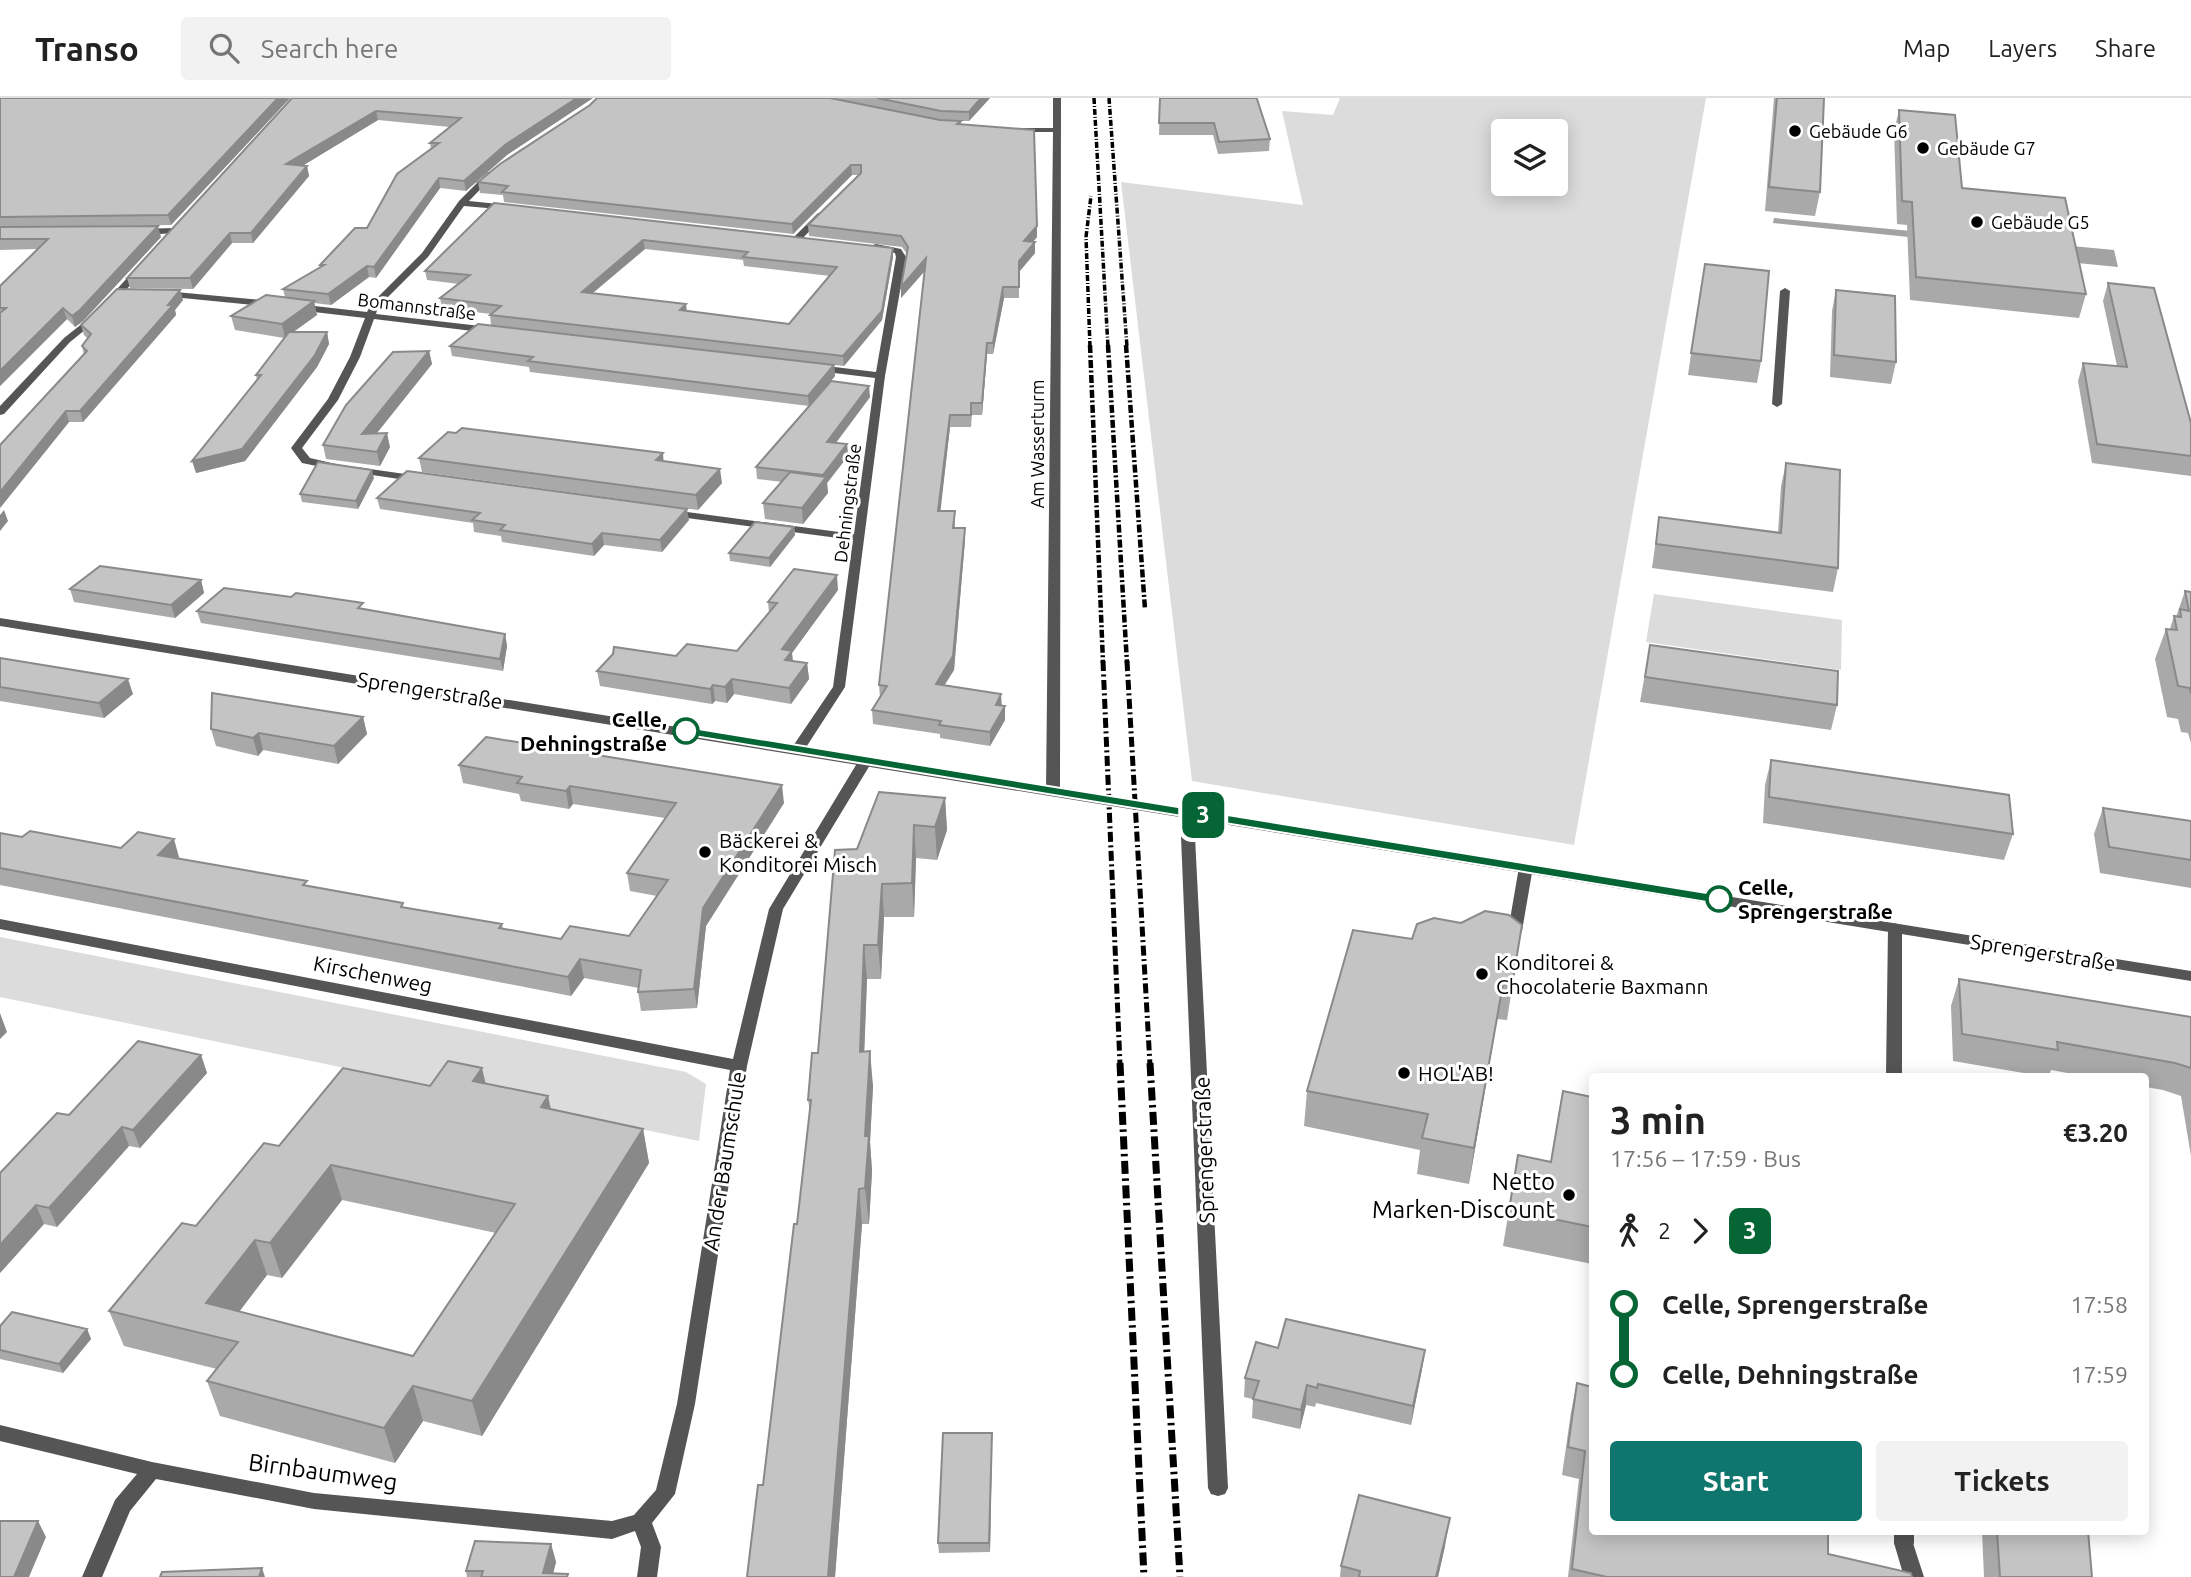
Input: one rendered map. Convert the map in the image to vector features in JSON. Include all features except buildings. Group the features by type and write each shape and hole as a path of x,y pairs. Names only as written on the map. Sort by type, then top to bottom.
{"street":[{"name":"Am Wasserturm","path":"1053,790 1057,98"},
{"path":"1006,130 1056,130"},
{"path":"432,480 306,461 296,448 333,400 355,357 374,306 425,255 474,188 502,165"},
{"path":"462,203 517,209"},
{"path":"797,239 831,205"},
{"path":"165,242 182,223"},
{"path":"134,232 174,231"},
{"path":"784,237 809,240"},
{"name":"Dehningstraße","path":"798,749 839,687 880,376 901,257 898,251 871,247"},
{"path":"0,412 67,340 88,326 146,262"},
{"path":"1777,404 1785,291"},
{"path":"118,293 131,294"},
{"name":"Bomannstraße","path":"156,294 195,295 507,332"},
{"path":"811,368 880,376"},
{"path":"653,510 860,538"},
{"name":"Sprengerstraße","path":"0,622 1053,790 2191,976"},
{"name":"An der Baumschule","path":"642,1521 665,1494 686,1404 739,1066 776,909 866,760"},
{"name":"Sprengerstraße","path":"1192,813 1188,837 1218,1488"},
{"path":"1515,931 1526,867"},
{"name":"Kirschenweg","path":"0,923 739,1066"},
{"path":"1894,1073 1895,928"},
{"name":"Birnbaumweg","path":"0,1433 152,1470 314,1501 612,1530 642,1521"},
{"path":"92,1577 122,1506 152,1470"},
{"path":"642,1521 651,1547 647,1577"},
{"path":"1904,1537 1914,1577"}],"shaded area":[{"path":"1340,98 1706,98 1574,845 1192,781 1121,182 1303,205 1282,111 1333,115"},
{"path":"1774,218 2114,250 2118,267 1947,250 1928,239 1773,223"},
{"path":"1654,594 1842,620 1841,670 1646,642"},
{"path":"0,937 686,1072 706,1084 699,1141 0,997"}],"railway":[{"path":"1094,98 1108,347"},
{"path":"1109,98 1127,347"},
{"path":"1090,347 1086,237 1091,196"},
{"path":"1090,345 1103,663"},
{"path":"1108,345 1127,663"},
{"path":"1126,345 1145,609"},
{"path":"1103,661 1120,1065"},
{"path":"1127,661 1150,1065"},
{"path":"1120,1063 1144,1577"},
{"path":"1150,1063 1180,1577"}],"bus line":[{"name":"3","path":"686,731 1719,899"}],"place":[{"name":"Gebäude G6","path":"1795,131"},
{"name":"Gebäude G7","path":"1923,148"},
{"name":"Gebäude G5","path":"1977,222"},
{"name":"Celle, Dehningstraße","path":"686,731"},
{"name":"Bäckerei & Konditorei Misch","path":"705,852"},
{"name":"Celle, Sprengerstraße","path":"1719,899"},
{"name":"Konditorei & Chocolaterie Baxmann","path":"1482,974"},
{"name":"HOL'AB!","path":"1404,1073"},
{"name":"Netto Marken-Discount","path":"1569,1195"}]}
